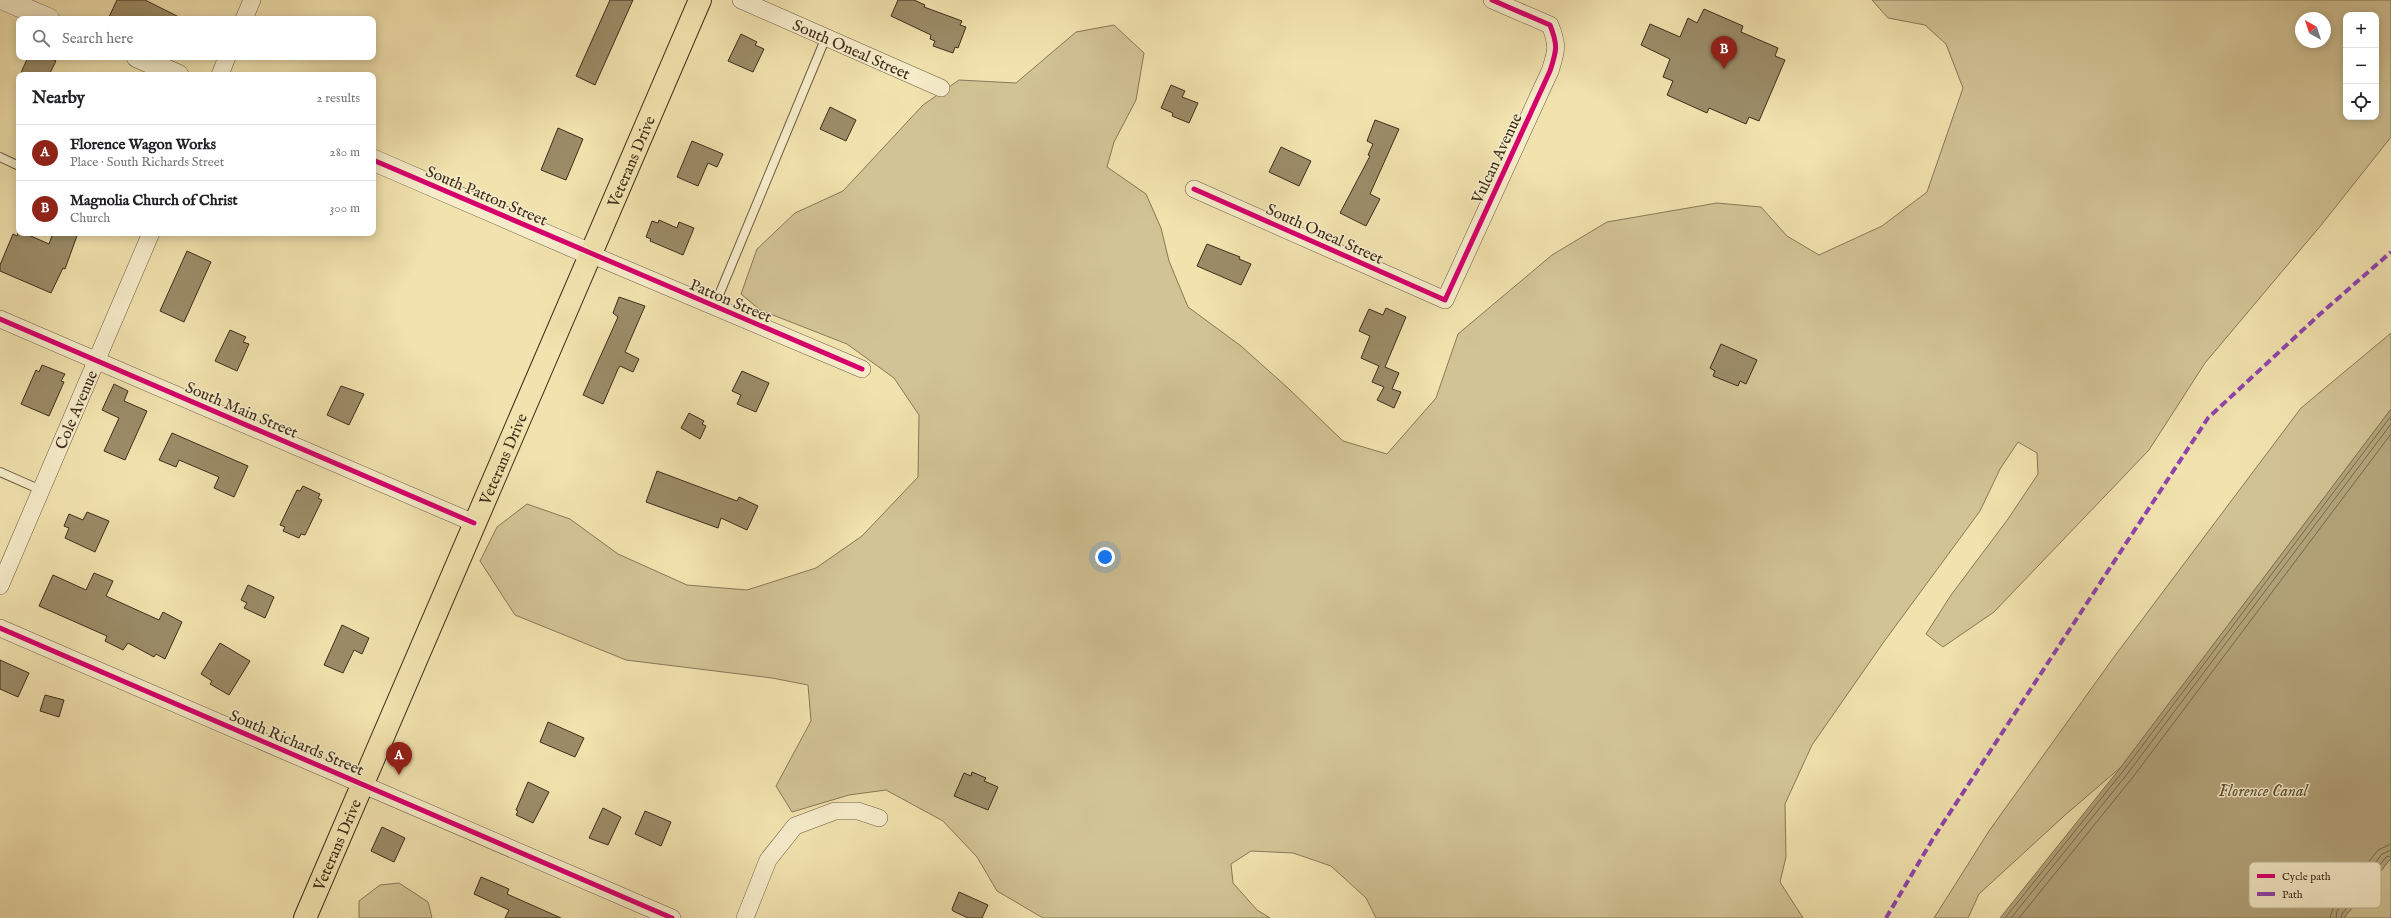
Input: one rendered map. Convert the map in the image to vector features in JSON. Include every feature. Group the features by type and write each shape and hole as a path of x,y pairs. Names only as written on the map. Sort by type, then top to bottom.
{"main road":[{"name":"Veterans Drive","path":"305,918 700,0"}],"street":[{"path":"5,0 42,16"},
{"path":"245,16 252,0"},
{"name":"South Oneal Street","path":"741,0 941,88"},
{"name":"Vulcan Avenue","path":"1445,300 1550,71 1557,51 1556,40 1550,25 1492,0"},
{"path":"144,60 171,72"},
{"path":"221,72 226,60"},
{"name":"South Patton Street","path":"376,161 590,254"},
{"name":"South Oneal Street","path":"1194,190 1445,300"},
{"name":"Cole Avenue","path":"0,586 151,236"},
{"name":"Patton Street","path":"590,254 862,369"},
{"name":"South Main Street","path":"0,318 474,523"},
{"name":"South Richards Street","path":"0,628 672,918"},
{"path":"745,918 768,860 795,826 835,811 858,811 879,818"}],"lane":[{"path":"714,307 826,37"},
{"path":"0,157 16,165"},
{"path":"0,472 41,490"}],"shaded area":[{"path":"1872,0 2391,0 2391,137 2322,224 2205,363 2149,450 1994,612 1943,647 1926,634 1951,595 2008,519 2038,474 2037,453 2018,442 2000,469 1980,511 1883,643 1812,745 1785,804 1786,857 1780,882 1803,918 1376,918 1366,898 1331,866 1293,853 1251,851 1231,864 1233,883 1257,910 1270,918 1043,918 997,891 977,857 943,821 886,790 849,795 792,812 776,786 811,721 808,685 772,678 626,660 515,615 480,561 497,527 527,504 570,519 618,554 687,585 747,590 816,568 862,536 918,477 919,415 894,378 847,344 760,310 741,294 757,249 795,213 843,191 923,105 959,80 1016,83 1076,32 1114,25 1144,53 1136,100 1114,142 1107,167 1146,194 1161,228 1169,261 1188,307 1241,346 1289,389 1343,441 1387,454 1436,398 1458,334 1552,255 1607,222 1717,203 1761,207 1787,236 1819,255 1882,226 1927,192 1963,88 1946,44 1925,25 1888,18"},
{"path":"2391,333 2391,409 2121,767 2064,816 1979,894 1968,918 1934,918 1989,831 2114,657 2301,408"},
{"path":"2391,858 2391,918 2344,918 2352,908 2381,908 2381,871"},
{"path":"399,883 428,902 432,918 359,918 359,901 380,885"}],"water":[{"name":"Florence Canal","path":"2391,409 2391,858 2381,871 2381,862 2249,862 2249,908 2352,908 2344,918 2000,918 2121,767"}],"building":[{"path":"117,0 145,0 177,16 109,16"},
{"path":"610,0 633,0 595,85 576,76"},
{"path":"898,0 914,0 925,5 924,7 962,21 960,25 966,27 958,48 955,47 953,53 933,46 935,41 930,39 931,35 891,16"},
{"path":"1704,9 1743,26 1741,32 1778,48 1775,56 1785,60 1759,121 1749,117 1746,124 1709,108 1707,113 1667,95 1673,81 1663,77 1670,59 1641,45 1650,24 1680,37 1688,18 1697,23"},
{"path":"741,34 757,42 755,45 764,49 753,72 728,61"},
{"path":"27,60 56,61 50,72 21,72"},
{"path":"1171,85 1185,91 1182,97 1198,103 1189,123 1172,116 1173,113 1161,108"},
{"path":"830,107 856,120 846,141 820,129"},
{"path":"1375,120 1399,129 1370,194 1380,199 1366,226 1340,213 1370,156 1368,155 1373,144 1367,141"},
{"path":"558,128 583,139 566,180 541,170"},
{"path":"692,141 723,154 717,167 708,163 698,186 677,177"},
{"path":"1281,147 1311,161 1299,186 1269,172"},
{"path":"659,220 677,228 679,222 694,228 683,255 650,241 651,239 646,237 652,221 658,223"},
{"path":"13,234 16,236 31,236 49,244 52,236 77,236 65,269 63,268 51,293 0,271 0,265"},
{"path":"1207,244 1240,257 1239,259 1251,264 1241,285 1197,266"},
{"path":"187,251 211,262 184,322 160,311"},
{"path":"619,297 645,306 625,352 639,359 633,372 620,366 603,404 583,395 618,317 613,313"},
{"path":"1386,308 1406,317 1385,367 1399,373 1392,389 1401,392 1394,408 1377,400 1384,387 1372,382 1379,366 1361,358 1370,336 1359,331 1369,309 1383,315"},
{"path":"230,330 246,337 243,342 249,344 237,371 215,361"},
{"path":"1721,344 1757,360 1746,384 1740,381 1738,386 1713,376 1715,371 1710,368"},
{"path":"42,365 65,374 61,381 64,382 49,416 21,404 36,370 39,372"},
{"path":"742,371 769,383 756,412 737,404 741,395 732,391"},
{"path":"114,384 128,391 124,401 147,411 125,460 104,451 119,418 102,410"},
{"path":"341,386 364,394 349,425 327,415"},
{"path":"689,413 704,421 702,424 706,426 700,439 681,428"},
{"path":"172,433 248,466 234,497 214,488 219,477 179,460 176,467 159,460"},
{"path":"657,471 737,501 739,497 758,506 747,530 721,518 718,528 646,502"},
{"path":"303,486 320,494 318,498 322,500 305,535 301,534 299,538 283,531 285,527 280,525 297,490 300,491"},
{"path":"87,512 109,521 95,552 65,538 69,528 64,526 69,514 83,520"},
{"path":"94,573 113,581 106,596 159,620 163,612 182,622 165,659 156,654 154,657 128,643 123,650 105,641 107,636 39,606 53,575 86,590"},
{"path":"248,585 274,597 265,618 244,608 247,603 241,600"},
{"path":"342,625 369,638 362,654 354,650 343,673 324,665"},
{"path":"220,643 250,661 229,695 210,684 212,681 201,674"},
{"path":"0,660 29,673 18,697 0,689"},
{"path":"45,695 64,700 59,717 40,711"},
{"path":"548,722 584,738 575,757 540,742"},
{"path":"972,772 986,778 984,781 998,787 988,810 954,796 964,773 971,776"},
{"path":"528,782 549,792 533,823 516,815 518,811 516,810"},
{"path":"603,808 621,817 608,845 589,838"},
{"path":"645,811 671,822 661,846 635,834"},
{"path":"382,827 405,838 394,862 371,851"},
{"path":"481,877 509,889 507,894 561,918 505,918 509,910 474,894"},
{"path":"959,892 988,905 982,918 968,918 953,911 952,909"}],"marked path":[{"path":"1886,918 1934,837 2208,418 2319,315 2391,252"}],"cycle path":[{"path":"1194,189 1445,300 1550,71 1556,48 1550,25 1492,0"},
{"path":"376,161 862,369"},
{"path":"0,319 474,523"},
{"path":"0,628 672,918"}],"place":[{"name":"Magnolia Church of Christ","path":"1724,69"},
{"name":"Florence Wagon Works","path":"399,775"}]}
